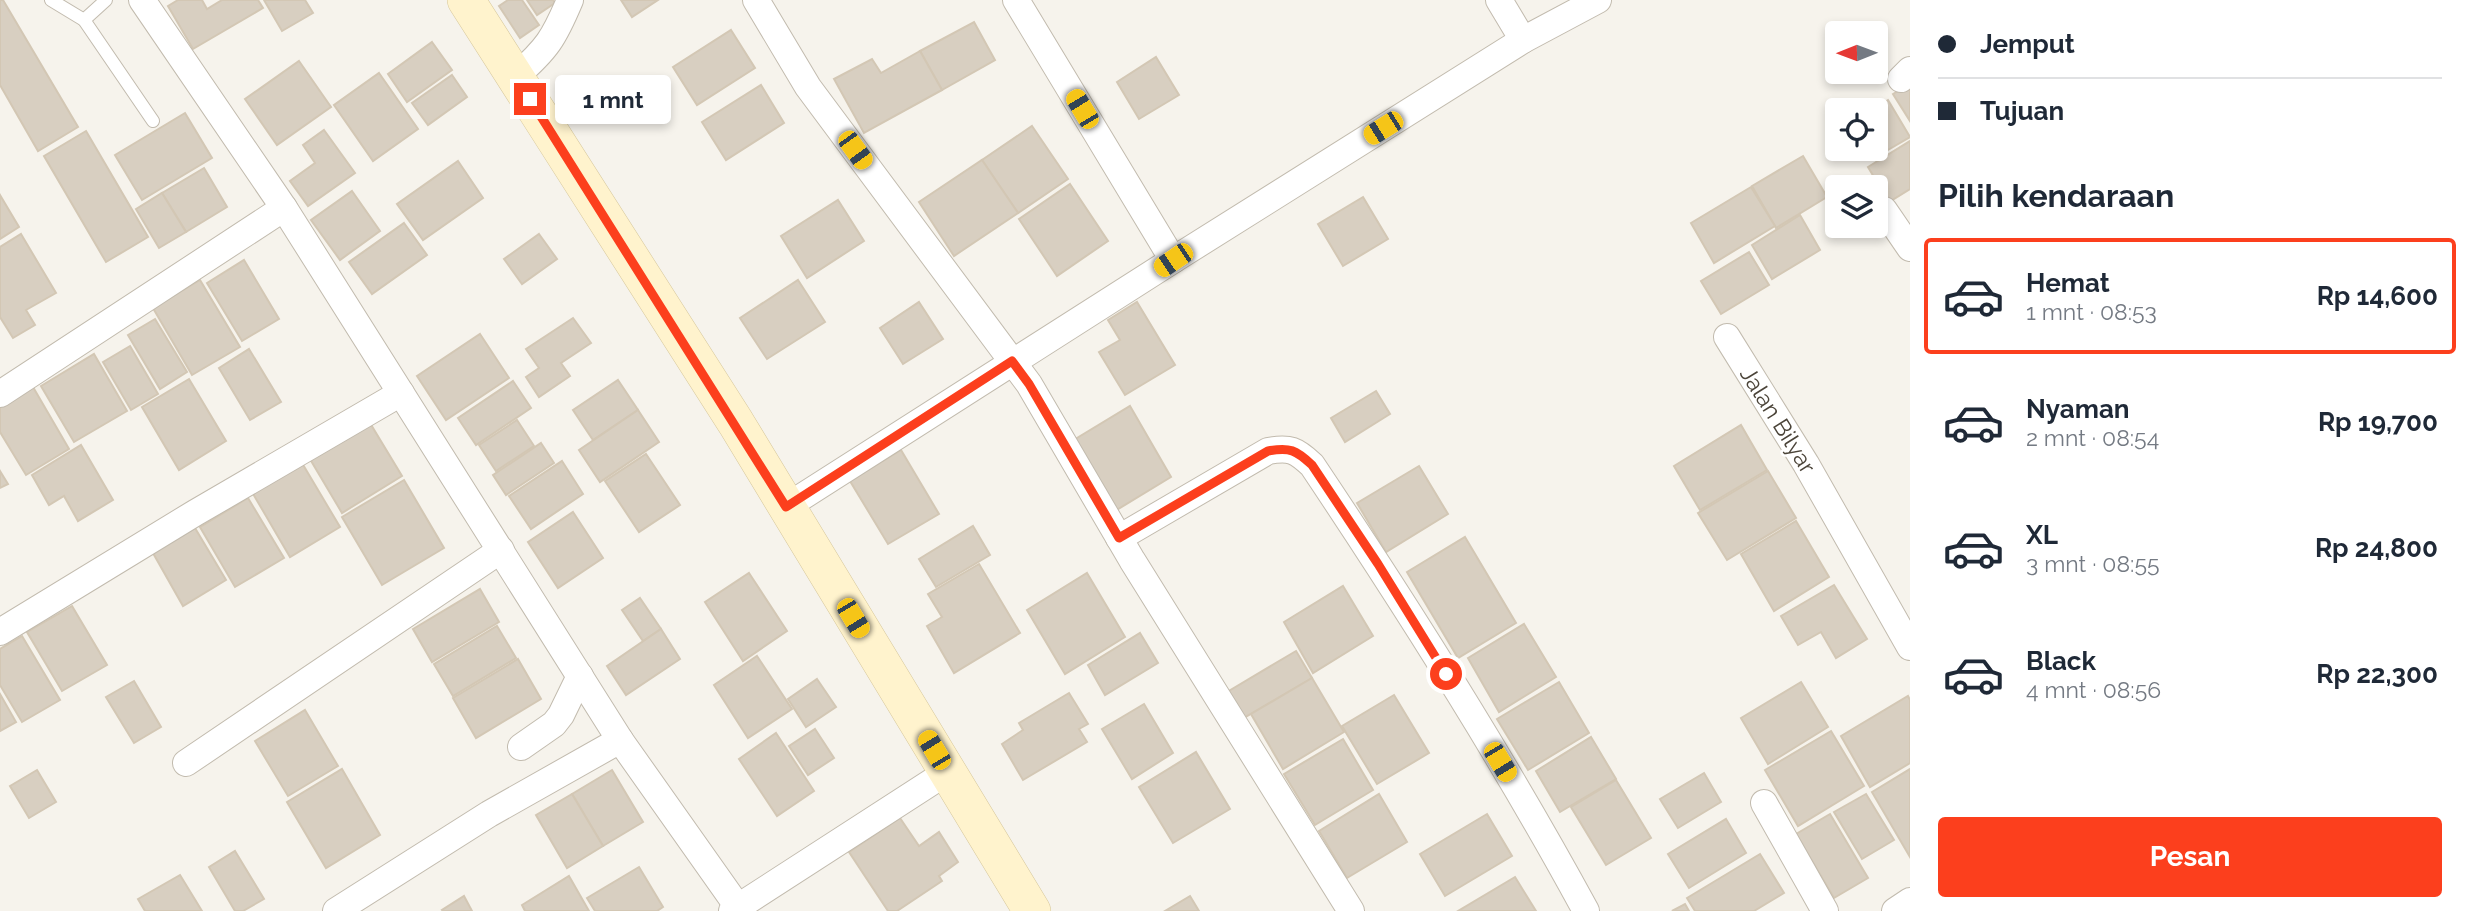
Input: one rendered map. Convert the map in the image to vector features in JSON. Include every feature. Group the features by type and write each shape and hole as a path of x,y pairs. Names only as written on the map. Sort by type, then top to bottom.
{"street":[{"path":"142,0 284,208 621,740 736,909 947,772"},
{"path":"467,0 786,507 1032,911"},
{"path":"516,76 542,53 558,29 570,0"},
{"path":"756,0 808,87 1029,384 1119,538 1351,911"},
{"path":"1016,0 1173,260"},
{"path":"1499,0 1523,40"},
{"path":"786,507 1012,361 1523,40 1598,0"},
{"path":"1,392 284,208"},
{"path":"1888,216 1910,248"},
{"name":"Jalan Bilyar","path":"1727,337 1806,464 1910,647"},
{"path":"0,632 195,513 401,393"},
{"path":"1119,538 1268,451 1283,449 1299,452 1312,465 1378,564 1541,828 1586,911"},
{"path":"186,763 501,550"},
{"path":"521,747 554,724 580,676"},
{"path":"336,911 489,814 621,740"},
{"path":"1763,803 1825,911"},
{"path":"1895,911 1910,901"}],"lane":[{"path":"51,0 85,20 153,121"},
{"path":"85,20 106,0"}],"building":[{"path":"0,0 3,0 78,127 38,151 0,85"},
{"path":"178,0 202,0 207,9 222,0 258,0 263,8 193,49 168,6"},
{"path":"264,0 305,0 313,13 282,31"},
{"path":"508,0 522,0 539,25 520,38 499,6"},
{"path":"527,0 553,0 555,3 537,15"},
{"path":"621,0 658,0 632,17"},
{"path":"974,22 995,60 942,90 920,51"},
{"path":"731,30 755,68 697,105 673,67"},
{"path":"432,42 452,70 407,102 388,74"},
{"path":"920,51 942,90 864,133 834,79 872,59 881,73"},
{"path":"1156,57 1179,95 1139,119 1117,82"},
{"path":"299,61 331,107 277,145 245,99"},
{"path":"379,73 418,129 373,161 334,105"},
{"path":"452,75 467,97 428,125 412,103"},
{"path":"1910,84 1910,121 1893,94"},
{"path":"761,85 784,123 726,160 702,122"},
{"path":"1888,100 1910,137 1888,150"},
{"path":"185,113 212,158 142,200 115,155"},
{"path":"1032,126 1068,179 1018,213 982,160"},
{"path":"324,130 355,173 308,206 290,181 315,163 303,145"},
{"path":"86,131 148,237 106,262 44,156"},
{"path":"1910,141 1910,189 1889,202 1888,175 1873,175 1868,167 1878,161 1888,161 1888,155"},
{"path":"1803,156 1825,194 1825,198 1776,228 1752,186"},
{"path":"982,160 1018,213 954,256 919,202"},
{"path":"458,161 483,198 423,240 397,204"},
{"path":"204,168 227,207 186,232 162,193"},
{"path":"1070,184 1108,241 1057,276 1019,219"},
{"path":"1751,187 1775,226 1714,263 1691,223"},
{"path":"352,191 380,231 340,260 311,220"},
{"path":"162,193 186,232 159,248 136,209"},
{"path":"0,195 19,227 0,239"},
{"path":"1363,197 1388,239 1343,266 1318,224"},
{"path":"838,200 864,241 807,278 781,236"},
{"path":"1800,215 1820,250 1772,279 1752,245"},
{"path":"404,223 427,255 372,294 349,262"},
{"path":"21,234 56,293 26,310 35,325 13,338 0,317 0,247"},
{"path":"539,234 557,259 522,284 504,259"},
{"path":"1749,252 1769,285 1721,314 1701,281"},
{"path":"244,260 279,319 242,341 207,283"},
{"path":"200,280 240,347 192,375 153,308"},
{"path":"798,280 825,322 767,359 740,318"},
{"path":"919,302 943,339 903,364 880,328"},
{"path":"1137,302 1175,365 1125,395 1099,352 1120,340 1108,320"},
{"path":"573,318 591,343 561,363 570,376 539,397 526,377 539,368 526,349"},
{"path":"155,319 187,372 160,389 128,335"},
{"path":"480,334 509,378 446,420 417,376"},
{"path":"130,346 158,394 131,410 103,362"},
{"path":"249,349 281,402 250,420 219,368"},
{"path":"94,354 127,411 74,442 41,386"},
{"path":"189,379 226,441 179,470 142,407"},
{"path":"618,380 638,410 593,440 573,410"},
{"path":"513,381 531,408 476,445 458,418"},
{"path":"33,387 69,449 26,475 0,432 0,407"},
{"path":"1376,391 1390,414 1345,442 1331,418"},
{"path":"1130,406 1171,477 1115,511 1072,441"},
{"path":"638,410 659,442 600,482 579,450"},
{"path":"517,420 534,446 496,471 479,445"},
{"path":"370,423 402,476 342,513 310,459"},
{"path":"1741,425 1767,470 1700,510 1674,466"},
{"path":"541,443 554,463 506,495 493,475"},
{"path":"81,445 113,500 78,521 64,496 49,505 32,475"},
{"path":"901,450 939,514 888,544 850,481"},
{"path":"646,454 680,505 639,532 605,481"},
{"path":"562,461 583,494 531,529 509,496"},
{"path":"302,463 340,527 290,557 252,492"},
{"path":"1419,466 1448,514 1386,552 1357,503"},
{"path":"0,471 8,484 0,488"},
{"path":"1768,471 1796,518 1727,560 1698,513"},
{"path":"404,480 444,548 382,585 342,517"},
{"path":"248,498 284,558 235,587 200,527"},
{"path":"573,512 603,558 558,588 528,542"},
{"path":"1796,521 1829,577 1774,611 1741,554"},
{"path":"973,526 990,555 936,587 919,559"},
{"path":"195,528 226,580 183,606 153,553"},
{"path":"1465,537 1516,623 1458,658 1407,572"},
{"path":"979,564 1020,633 954,673 927,626 942,617 928,594"},
{"path":"749,573 787,631 743,661 705,602"},
{"path":"1087,573 1125,637 1065,674 1027,610"},
{"path":"1834,585 1867,639 1836,658 1821,632 1798,645 1781,616"},
{"path":"1343,586 1373,636 1313,673 1284,622"},
{"path":"480,589 499,622 432,662 413,629"},
{"path":"640,598 661,629 643,641 622,610"},
{"path":"72,606 107,665 62,691 27,632"},
{"path":"1524,624 1556,677 1499,712 1468,658"},
{"path":"497,626 516,658 453,696 434,664"},
{"path":"661,629 680,659 626,695 607,666"},
{"path":"1140,633 1158,663 1105,695 1088,665"},
{"path":"22,636 60,700 22,722 0,685 0,649"},
{"path":"1296,651 1312,678 1242,719 1227,692"},
{"path":"757,656 792,709 748,738 714,685"},
{"path":"518,659 541,699 476,738 453,698"},
{"path":"1312,678 1344,732 1283,769 1251,714"},
{"path":"817,679 836,707 806,727 788,699"},
{"path":"134,681 161,727 134,743 106,697"},
{"path":"1559,682 1589,733 1528,770 1497,719"},
{"path":"1801,682 1828,727 1768,764 1741,718"},
{"path":"1069,693 1088,724 1079,729 1087,742 1023,780 1002,744 1023,730 1019,723"},
{"path":"0,694 16,722 0,731"},
{"path":"1394,695 1429,753 1377,784 1342,726"},
{"path":"1908,696 1910,763 1870,787 1841,736"},
{"path":"1144,704 1173,753 1132,779 1102,729"},
{"path":"305,710 338,766 288,796 255,741"},
{"path":"815,729 834,758 808,775 789,746"},
{"path":"1831,731 1864,786 1798,826 1765,770"},
{"path":"776,733 814,791 777,816 739,759"},
{"path":"1591,737 1616,779 1560,812 1536,771"},
{"path":"1343,739 1373,790 1315,825 1284,774"},
{"path":"1196,752 1230,809 1173,843 1139,787"},
{"path":"342,769 380,835 326,868 287,802"},
{"path":"1910,769 1910,857 1872,792"},
{"path":"37,770 56,802 29,818 10,786"},
{"path":"612,770 643,822 603,846 572,794"},
{"path":"1704,773 1721,802 1678,828 1660,799"},
{"path":"1616,780 1651,838 1606,865 1571,807"},
{"path":"572,794 603,846 567,868 536,815"},
{"path":"1379,794 1407,842 1347,878 1319,831"},
{"path":"1866,794 1894,840 1862,859 1834,812"},
{"path":"1487,814 1512,856 1445,896 1420,854"},
{"path":"1830,814 1868,878 1834,898 1796,834"},
{"path":"900,818 919,846 939,832 958,862 939,876 942,881 897,911 888,911 849,852"},
{"path":"1726,819 1746,853 1689,888 1668,854"},
{"path":"235,851 264,899 243,911 235,911 209,867"},
{"path":"1760,854 1784,893 1754,911 1695,911 1687,898"},
{"path":"639,867 663,907 657,911 595,911 587,898"},
{"path":"180,875 202,911 145,911 138,899"},
{"path":"569,876 589,911 525,911 522,905"},
{"path":"1515,877 1536,911 1458,911"},
{"path":"464,896 472,911 442,910"},
{"path":"1190,896 1199,911 1165,911"},
{"path":"1685,904 1689,911 1672,911"}],"route":[{"path":"530,99 786,507 1012,361 1029,384 1119,538 1268,451 1283,449 1299,452 1312,465 1378,564 1446,674"}]}
